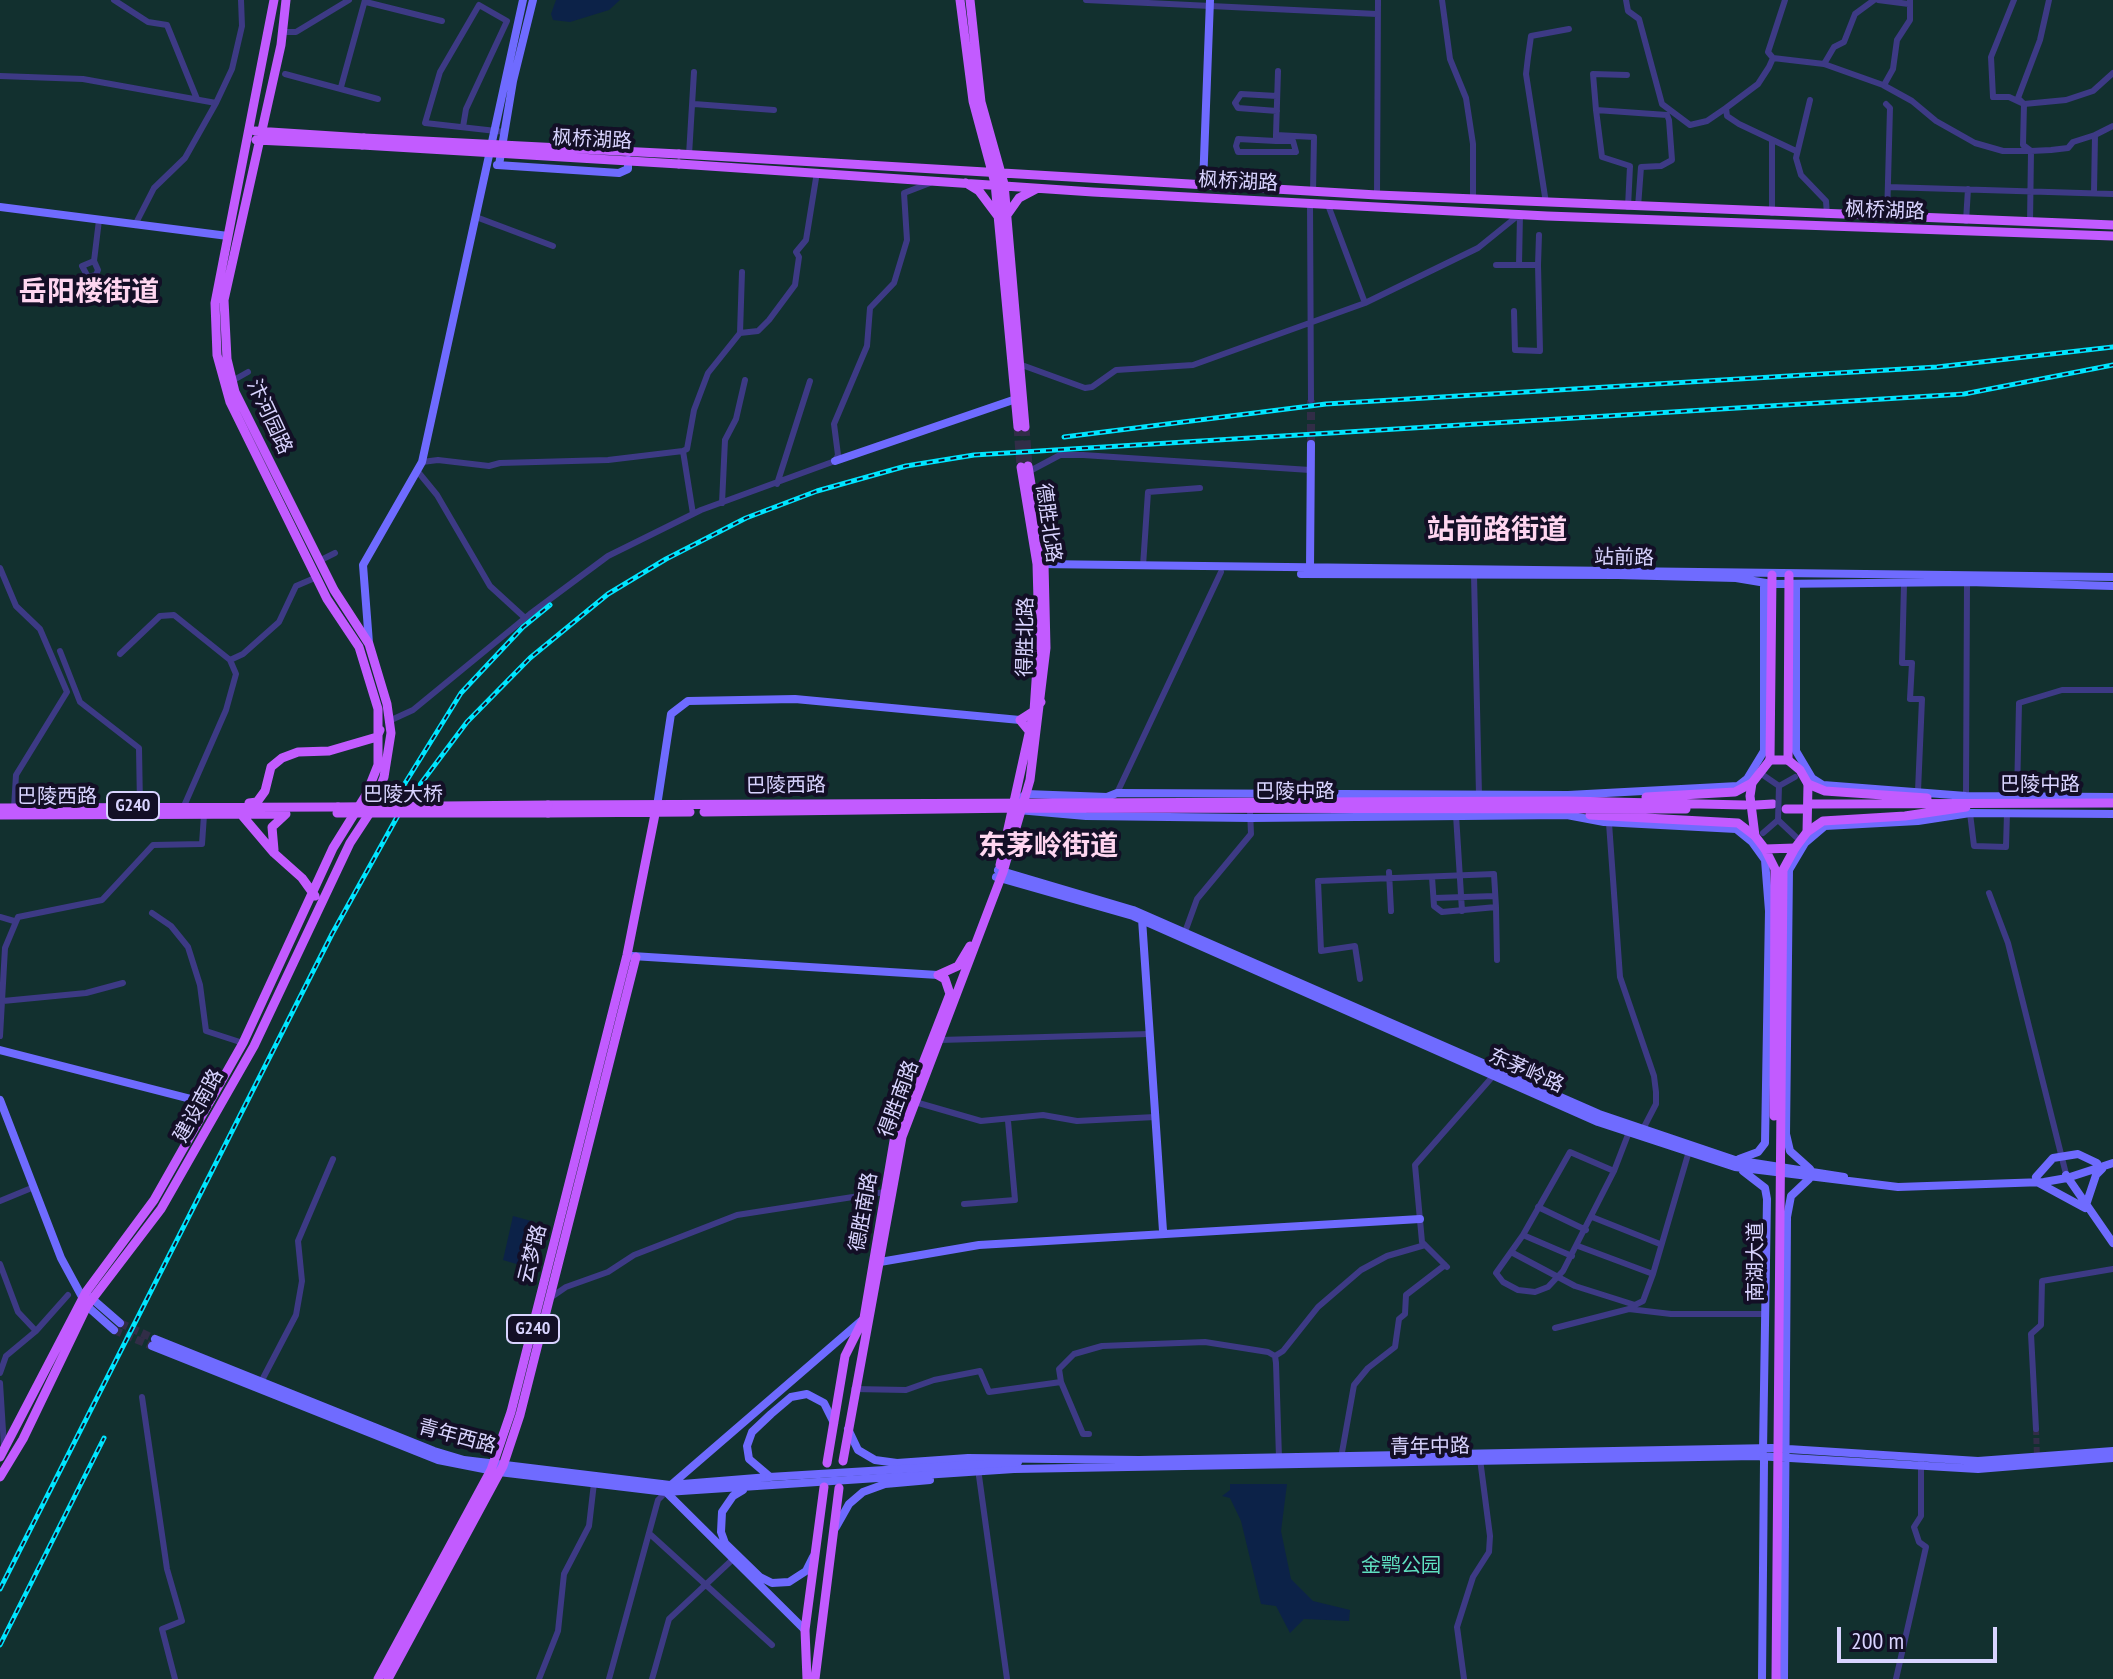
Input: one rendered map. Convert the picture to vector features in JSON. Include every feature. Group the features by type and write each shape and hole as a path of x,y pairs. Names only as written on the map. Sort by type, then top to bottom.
{"main road":[{"name":"汴河园路","path":"274,0 249,135 224,300 227,359 232,381 319,561 369,644 389,721 385,731"},
{"name":"汴河园路","path":"286,0 283,32 260,136 228,236 215,327 223,383 317,577 359,647 385,731"},
{"path":"499,165 500,131 523,0"},
{"path":"369,644 365,558 419,473 476,217 533,0"},
{"path":"960,0 973,101 998,179"},
{"path":"963,181 979,191 1002,216 1016,399 1022,427 1019,364 998,179 981,102 970,0"},
{"path":"1203,185 1210,2"},
{"path":"249,135 363,142"},
{"name":"枫桥湖路","path":"363,142 682,157 998,179 1203,185 1473,200 2113,225"},
{"name":"枫桥湖路","path":"363,142 628,160 682,157 817,172 963,181 998,179 1042,188 1328,205 2113,236"},
{"path":"489,164 619,173 628,169 628,160"},
{"path":"1002,216 1019,198 1042,188"},
{"path":"0,207 228,236"},
{"path":"835,461 1016,399"},
{"path":"1310,568 1311,444"},
{"name":"德胜北路","path":"1026,468 1041,567 1034,711"},
{"name":"站前路","path":"1041,567 1631,569 1769,581 2113,577"},
{"name":"站前路","path":"1041,567 1769,581"},
{"name":"得胜北路","path":"1021,805 1030,780 1036,744 1046,648 1041,567"},
{"path":"1769,581 1770,760 1752,783 1759,835 1765,849 1795,848"},
{"path":"1030,780 1036,792 1048,795 1107,797 1117,793 1478,798 1732,787 1742,783 1764,751 1769,581"},
{"path":"1788,760 1792,581"},
{"path":"1792,581 1796,751 1800,762 1823,785 1918,791 2007,813 2113,808"},
{"name":"站前路","path":"1792,581 2113,586"},
{"path":"656,810 671,714 688,701 795,699 1020,720 1034,711"},
{"name":"得胜南路","path":"843,1461 902,1137 1000,874 1021,805 1034,711 1041,702"},
{"path":"1020,720 1036,744"},
{"path":"323,901 313,896 302,878 274,853 239,810 257,802 265,791 271,767 282,758 298,752 329,751 377,737 385,731"},
{"name":"建设南路","path":"2,1453 87,1299 154,1200 243,1043 333,848 366,795 378,765 385,731"},
{"name":"建设南路","path":"0,1477 23,1439 87,1299 161,1209 254,1046 350,843 371,811 384,777 385,731"},
{"path":"1770,760 1788,760 1800,770 1808,784 1807,832 1783,870 1778,995"},
{"path":"271,767 271,798 286,811 272,827 274,853"},
{"name":"巴陵中路","path":"1021,805 1250,814 1456,814 1735,792 1752,783"},
{"name":"巴陵中路","path":"1808,784 1825,791 1967,805"},
{"path":"1360,794 1374,802"},
{"path":"1021,805 1048,795"},
{"path":"1820,1173 1795,1157 1786,1134 1789,870 1805,843 1825,826 1918,821 1967,805 2017,796 2113,797"},
{"name":"巴陵中路","path":"1021,805 1323,798 1374,802 1478,798 1567,806 1772,807"},
{"name":"巴陵西路","path":"548,809 1021,805"},
{"name":"巴陵中路","path":"1807,832 1823,821 1905,816 1967,805"},
{"name":"巴陵西路","path":"0,808 184,806 261,810"},
{"name":"巴陵中路","path":"1567,806 1603,817 1738,823 1759,835"},
{"name":"巴陵中路","path":"1786,806 2113,808"},
{"name":"巴陵大桥","path":"261,810 548,809"},
{"name":"巴陵西路","path":"0,815 204,815 239,810"},
{"name":"云梦路","path":"378,1679 496,1468 632,956 656,810"},
{"path":"1456,814 1567,815 1609,823 1736,829 1752,842 1768,869 1765,1143 1758,1152 1735,1164 1765,1188 1767,1199 1766,1314 1784,1679"},
{"name":"南湖大道","path":"1765,849 1775,869 1778,995 1773,1679"},
{"name":"得胜南路","path":"938,975 958,966 966,955 1000,874"},
{"name":"东茅岭路","path":"1000,874 1185,932 1599,1114 1735,1164"},
{"path":"1142,917 1163,1231"},
{"name":"东茅岭路","path":"1142,917 1598,1122 1689,1151 1735,1164 1898,1183 2036,1179"},
{"path":"632,956 762,961 938,975"},
{"name":"G240","path":"388,1679 520,1415 632,956"},
{"name":"德胜南路","path":"827,1463 845,1356 864,1318 895,1135 950,994 945,979 938,975"},
{"path":"0,1050 207,1103"},
{"path":"0,1100 61,1258 87,1299 117,1327"},
{"path":"2078,1154 2107,1162 2096,1175 2085,1208 2036,1179 2053,1158 2078,1154"},
{"name":"东茅岭路","path":"1777,1170 1810,1178 1898,1187 2066,1176 2107,1162"},
{"path":"2066,1176 2085,1208 2113,1243"},
{"path":"1762,1679 1787,1217 1791,1196 1801,1183 1810,1178"},
{"path":"880,1262 979,1245 1163,1231 1420,1219"},
{"path":"805,1630 732,1560 668,1489 864,1318"},
{"name":"青年西路","path":"748,1487 668,1489 594,1483 438,1460 153,1342 434,1451 496,1468 668,1489 769,1477"},
{"path":"769,1477 749,1459 747,1446 752,1432 791,1397 803,1393 822,1401 834,1423"},
{"path":"848,1428 858,1450 886,1462 968,1458 1016,1465"},
{"name":"青年中路","path":"748,1487 1016,1465 1773,1454 1978,1461 2113,1451"},
{"name":"青年中路","path":"769,1477 1016,1465 1279,1458 1480,1459"},
{"name":"青年中路","path":"1921,1461 1978,1469 2113,1458"},
{"path":"831,1539 849,1504 876,1486 979,1476 1016,1465"},
{"path":"748,1487 722,1512 721,1532 725,1543 760,1577 781,1584 795,1579 806,1571 816,1549"},
{"path":"807,1679 805,1630 824,1487"},
{"path":"815,1679 839,1488"}],"street":[{"path":"114,0 148,22 167,25 197,99"},
{"path":"135,225 154,188 185,158 216,103 232,69 242,26 241,0"},
{"path":"283,32 296,32 349,0"},
{"path":"1086,0 1210,2 1377,14"},
{"path":"1377,195 1378,0"},
{"path":"1442,0 1450,59 1466,98 1473,144 1473,200"},
{"path":"1626,0 1628,11 1639,19 1662,104 1690,125 1707,121 1758,84 1773,58"},
{"path":"1785,0 1768,52 1773,58 1824,64 1884,85 1975,143 2003,151 2068,148 2113,126"},
{"path":"1824,64 1834,47 1844,42 1855,14 1876,0 1909,2 1910,20 1897,40 1893,69 1884,85"},
{"path":"2014,0 1991,57 1993,97 2009,97 2024,104 2079,96 2093,91 2113,73"},
{"path":"2031,151 2023,145 2024,104 2018,98 2040,40 2049,0"},
{"path":"341,87 365,1 442,21"},
{"path":"463,127 466,109 507,21 479,5 440,72 425,123 500,131"},
{"path":"1546,203 1526,74 1528,57 1531,36 1569,29"},
{"path":"1276,138 1278,71"},
{"path":"682,157 694,104 694,72"},
{"path":"285,74 378,99"},
{"path":"1596,110 1667,115 1672,160 1661,166 1641,167 1602,157 1596,110 1593,74 1627,75"},
{"path":"0,76 83,79 216,103"},
{"path":"1277,96 1241,94 1235,103 1238,108 1277,111"},
{"path":"1810,100 1796,151 1801,175 1826,201 1827,215"},
{"path":"694,104 774,110"},
{"path":"1886,104 1890,108 1887,218"},
{"path":"1726,108 1727,116 1796,151"},
{"path":"2094,193 2095,135"},
{"path":"1276,138 1293,141 1296,152 1238,152 1236,146 1238,139 1276,138 1314,137 1313,192"},
{"path":"1772,140 1772,213"},
{"path":"2030,223 2031,151"},
{"path":"1628,166 1633,207"},
{"path":"1633,207 1641,167"},
{"path":"740,333 758,331 795,285 799,257 796,252 801,242 806,240 817,172"},
{"path":"389,721 413,710 525,618 608,556 693,514 835,461 838,455 834,424 867,346 870,308 894,283 907,240 904,193 941,179"},
{"path":"1888,187 2113,194"},
{"path":"1966,221 1968,189"},
{"path":"1310,204 1311,400"},
{"path":"1328,205 1365,303"},
{"path":"1019,364 1092,387 1116,370 1193,365 1365,303 1478,248 1520,214"},
{"path":"1519,265 1520,214"},
{"path":"476,217 553,246"},
{"path":"94,261 99,220"},
{"path":"1514,311 1515,350 1540,351 1539,235"},
{"path":"1496,265 1538,265"},
{"path":"693,514 683,451 708,373 740,333 742,272"},
{"path":"232,381 248,372"},
{"path":"722,503 725,440 736,419 745,380"},
{"path":"777,484 810,381"},
{"path":"422,462 438,460 489,466 500,463 608,460 683,451"},
{"path":"1026,468 1060,455 1146,457 1310,470"},
{"path":"419,473 437,495 490,586 525,618"},
{"path":"1143,566 1148,492 1200,488"},
{"path":"319,561 335,553"},
{"path":"0,568 16,606 40,629 67,692 16,775 14,808"},
{"path":"1117,793 1221,572"},
{"path":"1474,575 1478,798"},
{"path":"230,660 243,654 279,622 296,586 317,577"},
{"path":"1967,582 1967,805 1974,846 2006,847 2007,813"},
{"path":"1904,585 1902,663 1912,663 1910,699 1922,699 1918,791"},
{"path":"120,654 160,616 174,615 230,660 236,674 214,743 190,787 184,806"},
{"path":"60,651 80,702 139,748 140,806"},
{"path":"2017,796 2019,703 2062,690 2113,690"},
{"path":"1763,775 1779,786"},
{"path":"1779,786 1795,777"},
{"path":"1779,786 1778,820 1796,837"},
{"path":"1185,932 1197,899 1251,834 1250,814"},
{"path":"1456,814 1457,875 1462,911"},
{"path":"0,1036 5,948 14,921 28,913 102,900 153,845 202,844 204,815"},
{"path":"1759,835 1778,820"},
{"path":"1609,823 1620,977 1654,1076 1656,1092 1656,1104 1643,1129"},
{"path":"1360,979 1355,946 1321,951 1318,881 1390,875 1432,877 1494,874 1497,960"},
{"path":"1390,875 1391,911"},
{"path":"1432,877 1434,906 1442,912 1496,907"},
{"path":"1989,893 2008,943 2066,1176"},
{"path":"1434,898 1495,896"},
{"path":"152,913 171,926 188,947 200,985 206,1031 243,1043"},
{"path":"0,917 14,921"},
{"path":"3,1001 86,993 123,983"},
{"path":"940,1040 1149,1034"},
{"path":"1341,1458 1354,1385 1368,1368 1395,1347 1399,1319 1405,1314 1406,1295 1446,1266 1425,1245 1415,1165 1495,1074"},
{"path":"915,1102 956,1117 1008,1121 1043,1115 1077,1121 1155,1117"},
{"path":"964,1204 1015,1200 1008,1121"},
{"path":"1614,1171 1570,1152 1523,1235 1496,1273 1518,1290 1535,1292 1548,1287 1578,1246 1614,1171 1629,1132"},
{"path":"1511,1252 1575,1286 1635,1305 1643,1301 1689,1151"},
{"path":"261,1382 296,1315 302,1281 298,1241 333,1159"},
{"path":"0,1201 34,1187"},
{"path":"550,1298 566,1287 608,1272 634,1255 737,1215 885,1192"},
{"path":"1538,1207 1586,1230"},
{"path":"1592,1217 1660,1244"},
{"path":"1523,1235 1572,1256"},
{"path":"1089,1434 1083,1434 1061,1382 1059,1369 1074,1354 1102,1346 1217,1343 1275,1356 1283,1351 1318,1307 1361,1270 1387,1256 1425,1245"},
{"path":"1578,1246 1653,1274"},
{"path":"0,1264 18,1312 36,1331"},
{"path":"2036,1429 2031,1334 2041,1325 2042,1281 2113,1269"},
{"path":"0,1373 6,1356 36,1331 68,1295"},
{"path":"1555,1328 1629,1309 1671,1314 1766,1314"},
{"path":"1275,1356 1279,1458"},
{"path":"854,1389 906,1390 934,1380 980,1371 989,1392 1061,1382"},
{"path":"0,1383 2,1453"},
{"path":"142,1397 167,1569 182,1621 162,1629 175,1679"},
{"path":"1464,1679 1457,1627 1473,1577 1489,1552 1490,1536 1480,1459"},
{"path":"1896,1679 1926,1547 1919,1542 1914,1527 1921,1516 1921,1461"},
{"path":"979,1476 1007,1679"},
{"path":"539,1679 558,1631 564,1574 589,1526 594,1483"},
{"path":"609,1679 651,1535 658,1500 668,1489"},
{"path":"651,1535 772,1645"},
{"path":"652,1679 669,1619 732,1560"}],"green space":[{"name":"金鹗公园","path":"0,0 2113,0 2113,1679 0,1679"}],"water":[{"path":"556,0 620,0 609,10 570,22 553,20 551,14"},
{"path":"513,1216 535,1222 523,1266 503,1260"},
{"path":"1230,1484 1287,1484 1281,1531 1291,1579 1313,1601 1350,1610 1349,1621 1304,1619 1290,1633 1276,1606 1261,1604 1241,1521 1230,1498 1222,1496 1230,1490"}],"tunnel":[{"path":"1311,400 1311,444"},
{"path":"1018,427 1021,467"},
{"path":"1025,427 1028,466"},
{"path":"120,1323 155,1339"},
{"path":"114,1330 152,1346"},
{"path":"2036,1429 2037,1457"}],"railway":[{"path":"1064,437 1326,404 1937,367 2113,347"},
{"path":"0,1589 332,934 401,810 467,722 530,658 608,594 666,559 746,518 817,491 906,466 974,455 1964,394 2113,365"},
{"path":"394,801 461,693 523,627 550,605"},
{"path":"0,1645 104,1438"}],"district":[{"name":"岳阳楼街道","path":"89,293"},
{"name":"站前路街道","path":"1497,531"},
{"name":"东茅岭街道","path":"1048,847"}]}
